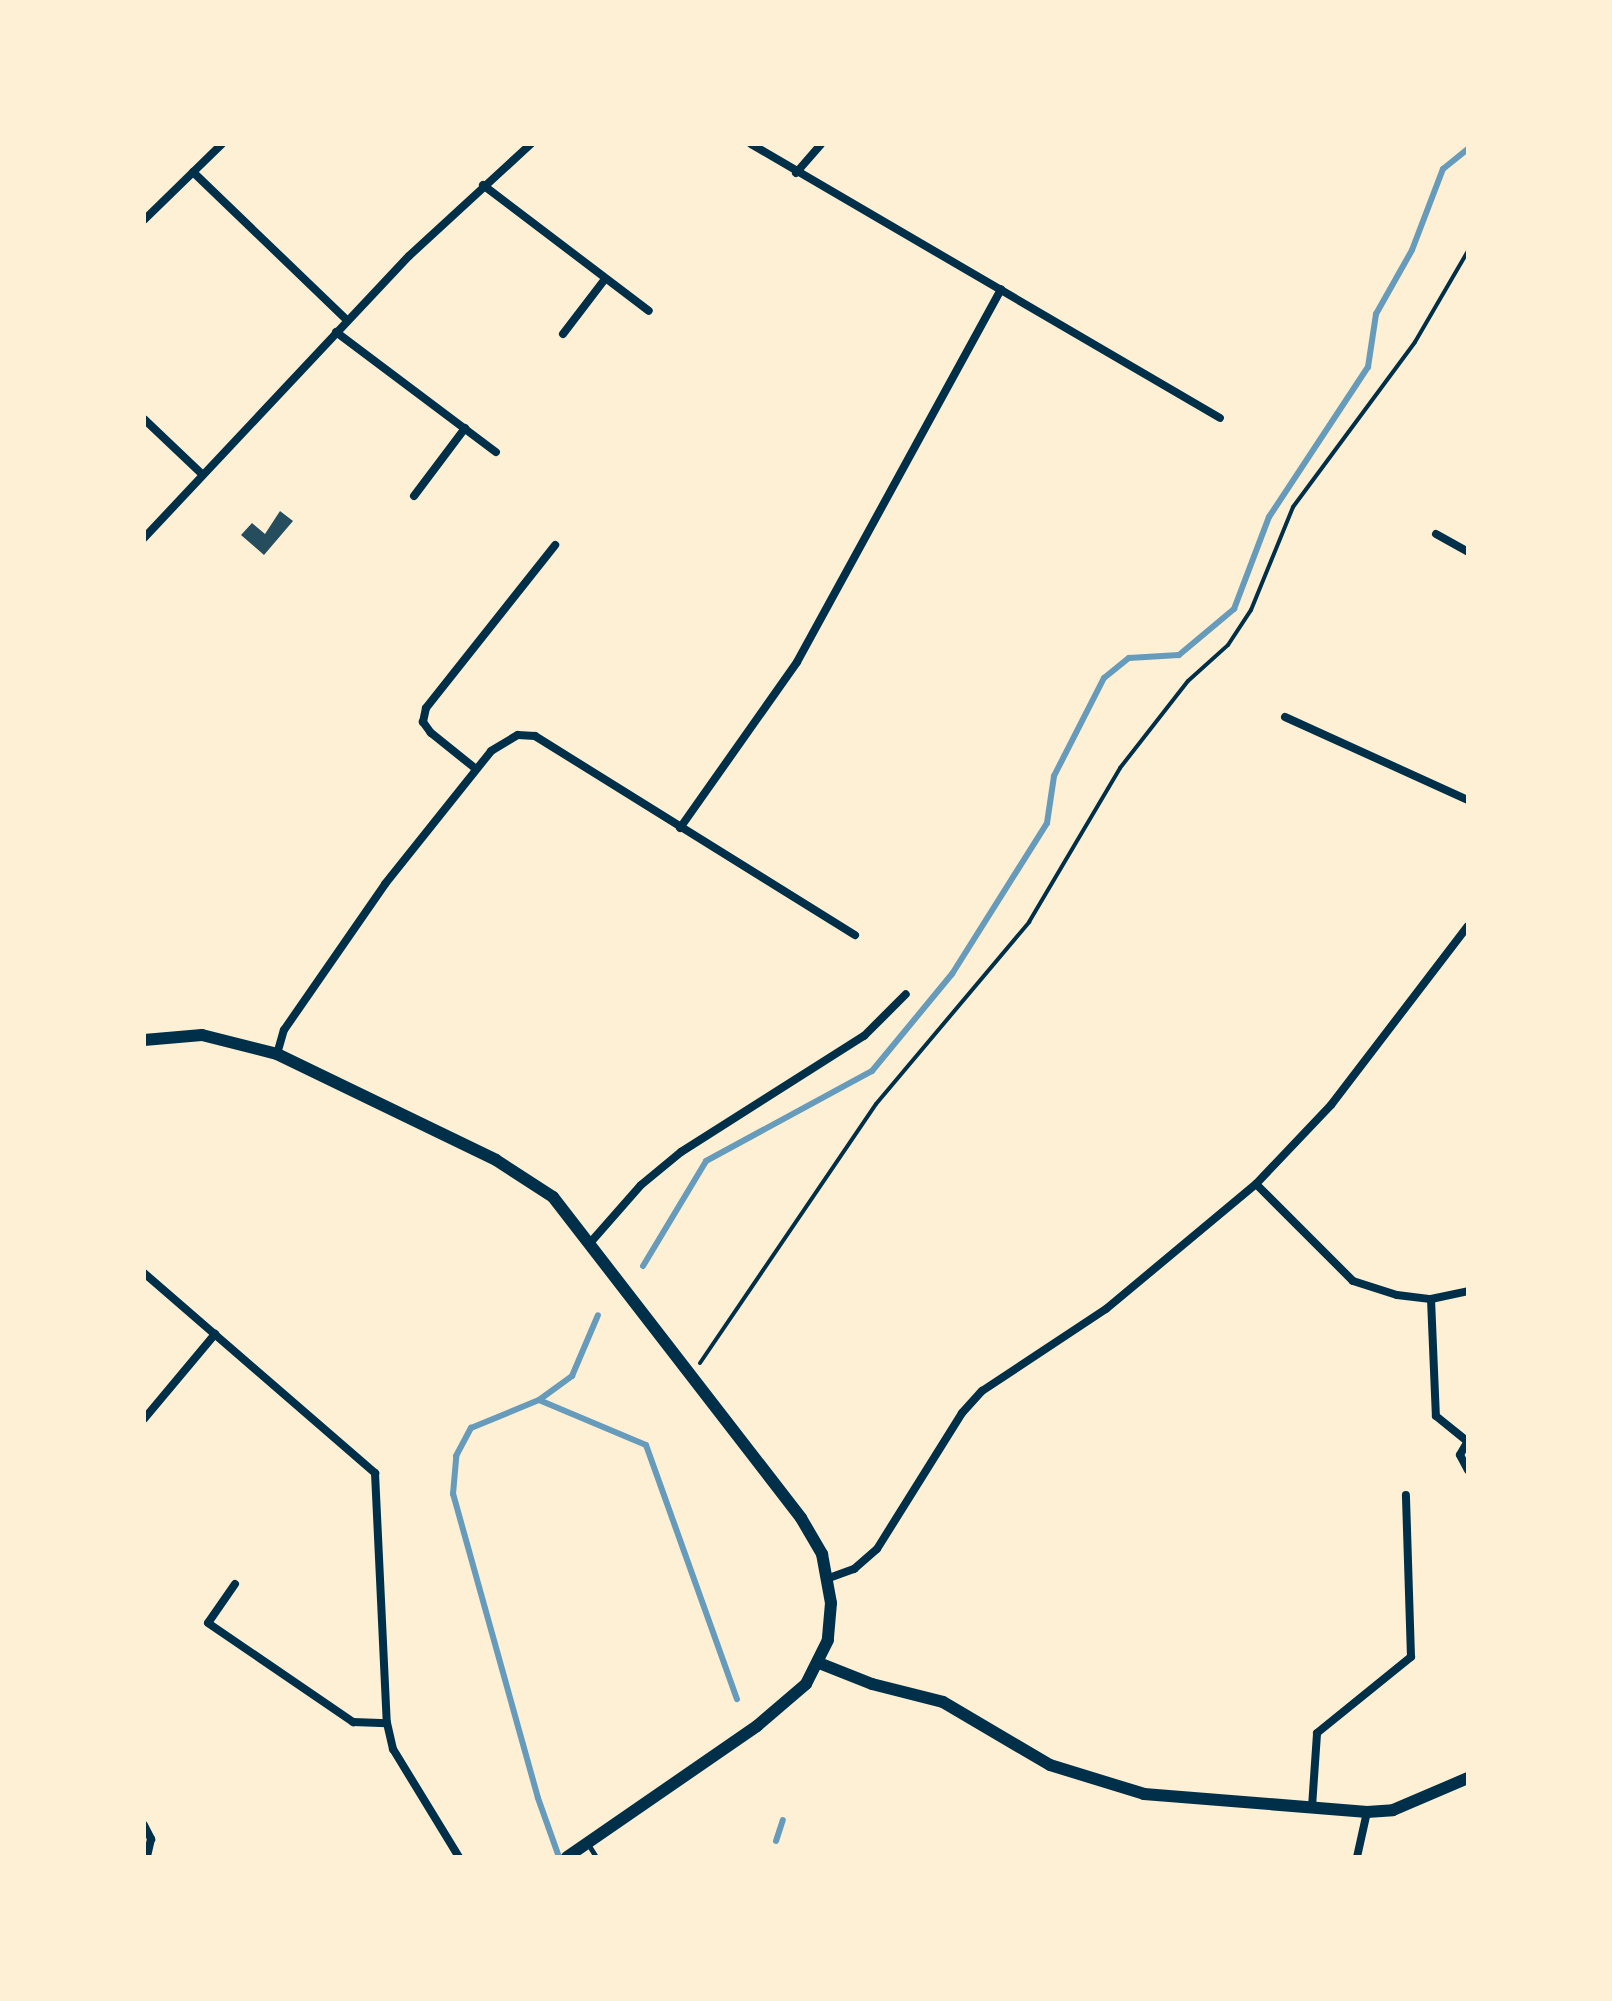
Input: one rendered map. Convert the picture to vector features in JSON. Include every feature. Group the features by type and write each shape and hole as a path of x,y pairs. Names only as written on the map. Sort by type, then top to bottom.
{"street":[{"path":"144,220 222,144"},
{"path":"144,538 347,320 483,185 531,144"},
{"path":"751,144 1220,418"},
{"path":"796,173 821,144"},
{"path":"193,172 347,320"},
{"path":"483,185 649,311"},
{"path":"563,334 605,279"},
{"path":"680,828 797,662 1001,289"},
{"path":"336,332 496,452"},
{"path":"144,419 202,474"},
{"path":"414,496 465,428"},
{"path":"1436,534 1468,552"},
{"path":"476,769 431,733 423,722 426,708 555,545"},
{"path":"1285,717 1468,800"},
{"path":"277,1054 284,1030 377,896 476,769 504,740 535,736 855,935"},
{"path":"829,1578 854,1569 877,1549 962,1413 982,1391 1106,1309 1256,1184 1331,1105 1468,926"},
{"path":"590,1243 641,1185 681,1152 864,1036 906,994"},
{"path":"144,1040 202,1035 277,1054 523,1175 553,1197 801,1518 822,1554 829,1578 828,1640 819,1663 780,1709 571,1854"},
{"path":"1256,1184 1353,1281 1397,1295 1431,1299 1468,1291"},
{"path":"144,1273 375,1473 387,1723 393,1749 459,1857"},
{"path":"1431,1299 1436,1416 1467,1441 1460,1455 1468,1470"},
{"path":"144,1419 215,1334"},
{"path":"1312,1807 1317,1733 1411,1657 1406,1495"},
{"path":"235,1584 208,1623 353,1722 387,1723"},
{"path":"819,1663 861,1681 943,1702 1050,1765 1112,1788 1175,1798 1367,1812 1393,1810 1468,1778"},
{"path":"1357,1857 1367,1812"},
{"path":"144,1825 151,1839 147,1857"}],"lane":[{"path":"587,1843 596,1857"}],"path":[{"path":"700,1362 876,1104 1029,922 1120,768 1188,681 1228,645 1251,610 1293,507 1415,342 1468,251"}],"building":[{"path":"280,511 293,521 264,555 241,535 252,523 265,534"}],"waterway":[{"path":"643,1266 706,1161 872,1071 952,974 1047,823 1054,776 1104,678 1129,658 1179,655 1234,609 1269,517 1368,367 1376,314 1412,250 1443,169 1468,149"},
{"path":"559,1857 538,1798 453,1494 456,1456 471,1428 539,1400 572,1376 598,1315"},
{"path":"539,1400 646,1445 737,1699"},
{"path":"776,1841 783,1820"}]}
